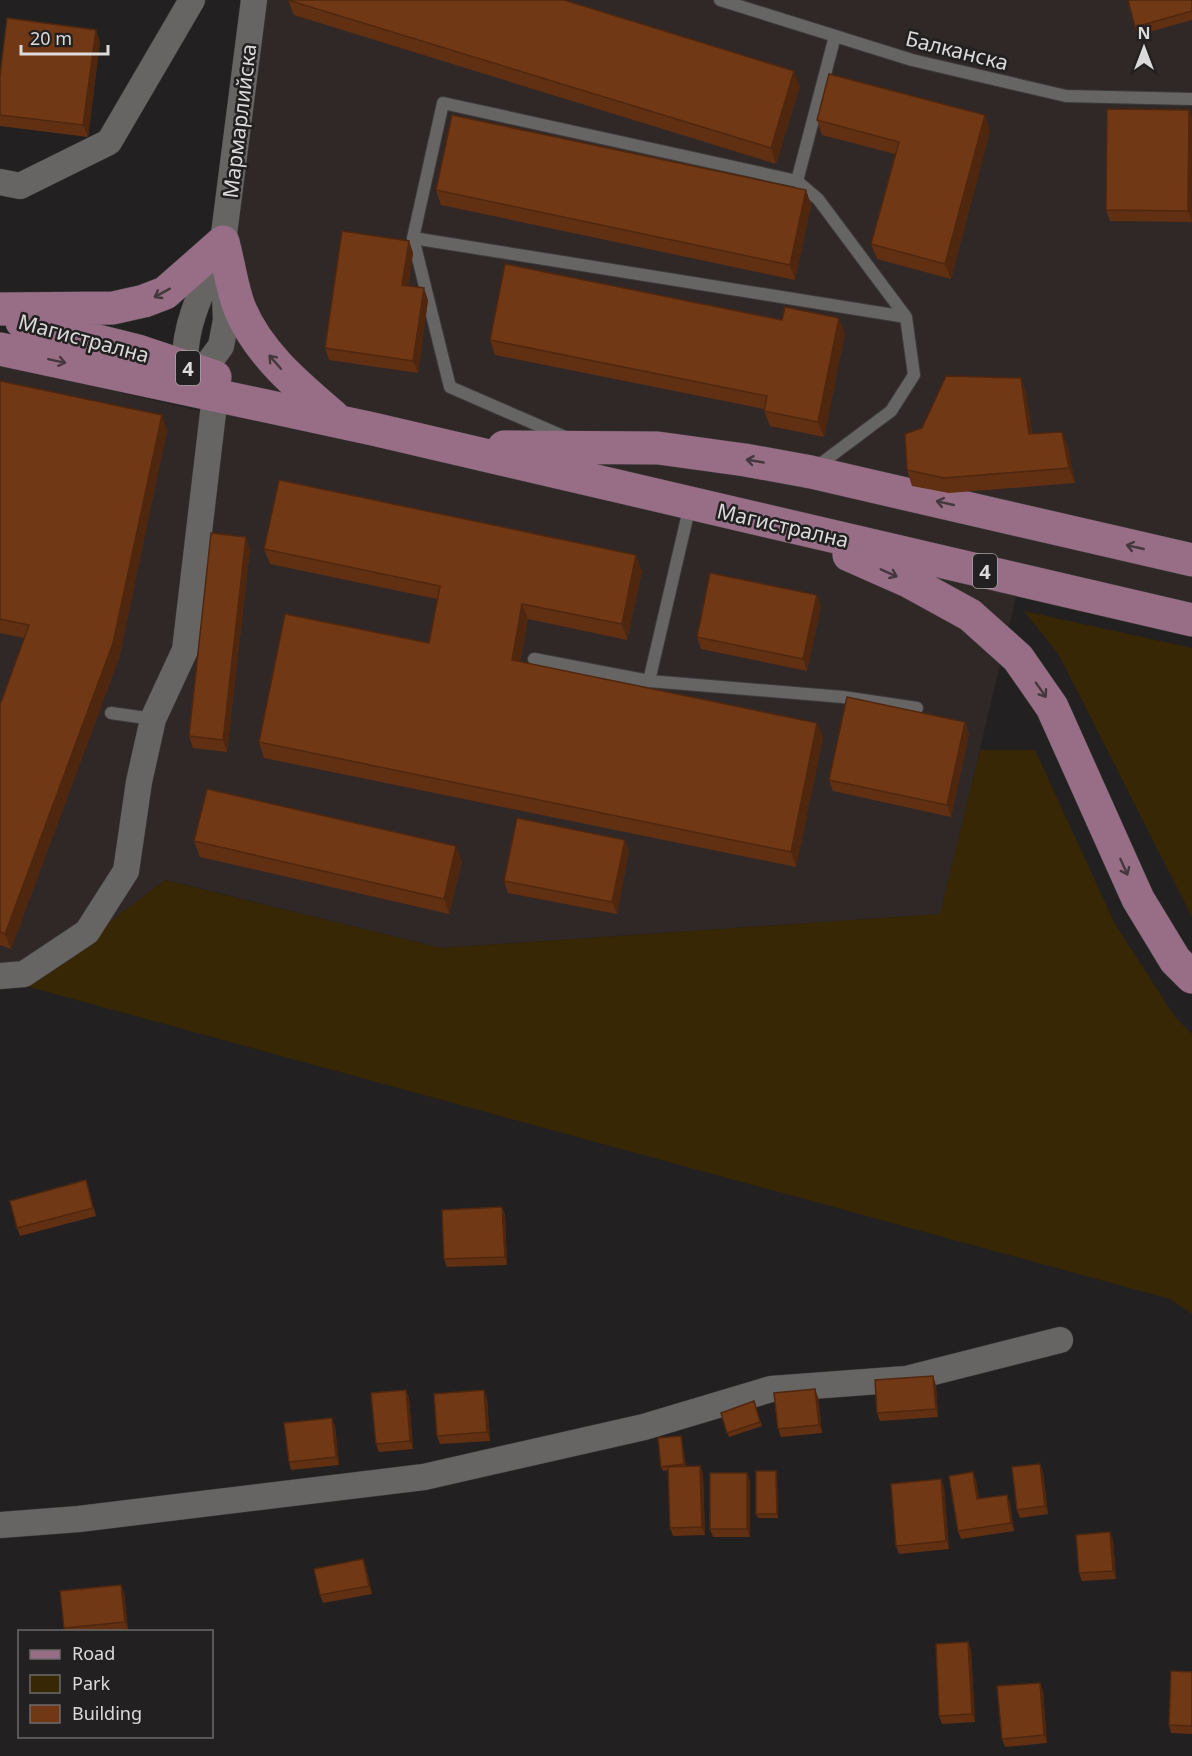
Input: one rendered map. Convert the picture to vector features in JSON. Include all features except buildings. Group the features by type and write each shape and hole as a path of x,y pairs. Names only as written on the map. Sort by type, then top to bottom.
{"main road":[{"path":"0,309 113,308 144,301 165,293 223,242 239,308 252,332 274,363 333,416"},
{"name":"Магистрална","path":"0,316 138,351 192,382 373,429 1192,620"},
{"name":"Магистрална","path":"0,348 192,382 333,416 373,429"},
{"path":"450,447 658,448 745,460 811,472 1192,560"},
{"path":"778,524 910,582 970,615 1018,658 1052,707 1138,899 1175,960 1192,977"}],"street":[{"path":"0,182 20,186 110,142 192,0"},
{"name":"Мармарлийска","path":"192,382 221,346 226,320 223,242 254,0"},
{"name":"Мармарлийска","path":"192,382 185,341 191,316 223,242"},
{"path":"0,976 24,974 87,932 126,871 139,782 153,719 184,650 192,382"},
{"path":"0,1526 424,1477 644,1427 771,1389 906,1379 1060,1340"}],"lane":[{"name":"Балканска","path":"720,0 912,60 1066,96 1192,99"},
{"path":"797,181 835,36"},
{"path":"588,447 450,387 413,238 443,103 797,181 818,199 906,317 914,375 891,411 811,472"},
{"path":"413,238 906,317"},
{"path":"649,681 690,504"},
{"path":"534,658 649,681 843,697 917,708"},
{"path":"111,713 153,719"}],"shaded area":[{"path":"266,0 1192,0 1192,619 1020,580 941,914 441,948 166,880 26,986 0,979 0,365 200,411"}],"green space":[{"path":"1024,611 1192,648 1192,917 1059,655"},
{"path":"980,750 1035,750 1115,924 1175,1017 1192,1034 1192,1314 1170,1299 26,986 165,880 441,948 940,914"}]}
